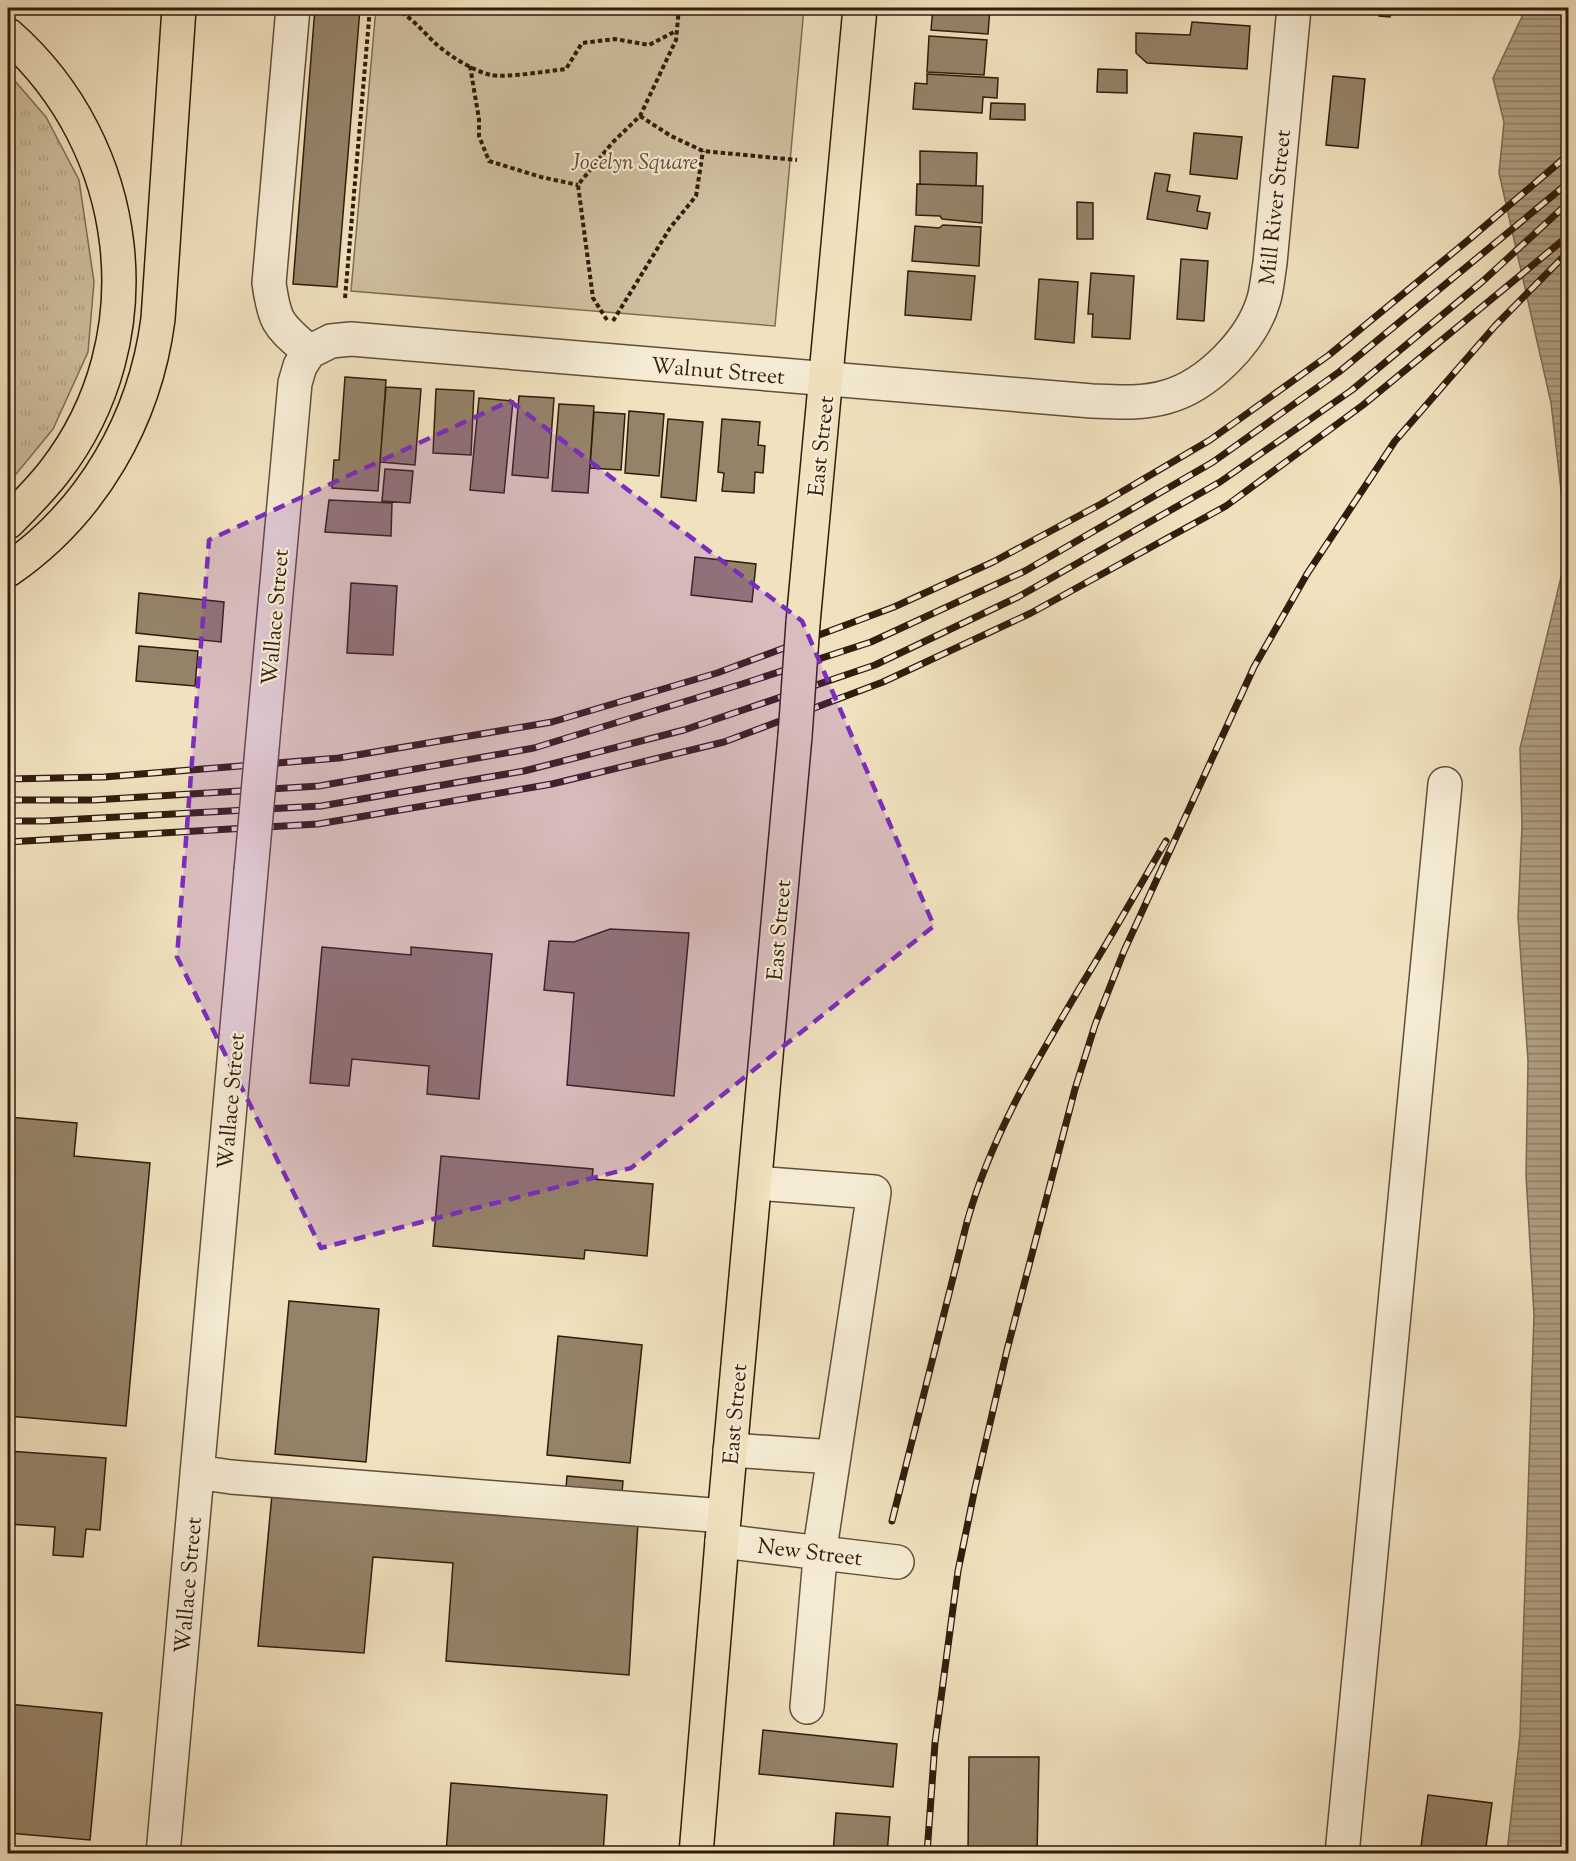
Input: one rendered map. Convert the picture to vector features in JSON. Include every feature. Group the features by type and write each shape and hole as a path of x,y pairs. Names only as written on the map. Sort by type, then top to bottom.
{"main road":[{"path":"8,570 57,528 87,495 125,435 145,383 158,319 179,8"},
{"name":"East Street","path":"696,1854 795,736 803,623 861,8"},
{"path":"8,35 42,68 59,90 90,145 111,208 119,271 119,300 115,334 103,380 93,404 56,471 8,522"}],"street":[{"path":"293,8 269,283 273,310 278,323 309,352"},
{"name":"Mill River Street","path":"1198,382 1227,360 1248,334 1264,300 1270,263 1294,8"},
{"name":"Walnut Street","path":"309,352 331,341 351,339 1092,401 1129,402 1166,397 1198,382"},
{"name":"Wallace Street","path":"163,1854 295,383 300,366 309,352"},
{"path":"1342,1854 1445,784"},
{"path":"755,1183 874,1192 821,1554 807,1707"},
{"path":"730,1450 834,1457"},
{"name":"New Street","path":"197,1472 723,1529 821,1554 897,1562"}],"path":[{"path":"345,298 370,8"},
{"path":"387,8 395,9 417,24 452,57 492,75 566,69 582,43 615,39 650,45 677,30"},
{"path":"606,320 593,298 578,185 612,144 640,116 676,40 679,8"},
{"path":"470,66 479,119 479,136 489,161 541,177 578,185"},
{"path":"640,116 671,136 703,151 797,160"},
{"path":"613,321 670,228 696,196 703,151"}],"highlighted area":[{"path":"510,401 802,621 934,926 631,1168 321,1248 177,957 209,540"}],"green space":[{"name":"Jocelyn Square","path":"376,8 804,8 775,326 351,291"},
{"path":"8,73 46,117 79,180 94,282 88,352 53,429 8,484"}],"shaded area":[{"path":"1526,8 1568,8 1568,1854 1507,1853 1520,1734 1534,1315 1526,1175 1528,1061 1518,917 1522,826 1520,748 1562,573 1563,507 1551,403 1499,173 1504,122 1493,78"}],"building":[{"path":"315,8 360,9 337,287 293,284"},
{"path":"933,8 990,8 988,34 931,30"},
{"path":"1341,8 1390,8 1390,17 1341,11"},
{"path":"1192,22 1250,26 1247,69 1147,63 1136,53 1136,33 1190,35"},
{"path":"929,36 987,40 984,75 927,72"},
{"path":"1098,69 1127,70 1127,93 1097,92"},
{"path":"927,74 998,78 997,98 983,97 982,113 913,109 915,83 927,84"},
{"path":"1333,76 1365,79 1358,148 1326,145"},
{"path":"991,103 1025,104 1025,120 990,119"},
{"path":"1194,133 1242,137 1237,179 1190,174"},
{"path":"920,151 977,153 976,186 920,184"},
{"path":"1155,173 1170,175 1167,191 1200,196 1197,211 1210,213 1207,229 1147,219"},
{"path":"917,184 983,186 982,223 942,219 940,216 916,215"},
{"path":"1077,202 1093,203 1093,239 1077,239"},
{"path":"943,225 981,227 979,266 912,261 915,226 939,228"},
{"path":"1181,259 1208,261 1204,321 1177,319"},
{"path":"908,271 975,276 971,320 905,315"},
{"path":"1091,273 1134,276 1130,339 1092,337 1093,314 1088,314"},
{"path":"1039,279 1078,282 1074,343 1035,339"},
{"path":"345,377 386,380 378,491 332,488 334,460 339,460"},
{"path":"386,387 421,389 415,465 380,462"},
{"path":"436,389 474,391 471,455 433,453"},
{"path":"519,396 554,398 548,478 512,475"},
{"path":"479,398 513,401 504,493 470,490"},
{"path":"559,404 594,406 588,493 552,491"},
{"path":"629,411 664,414 659,476 625,473"},
{"path":"594,412 625,414 621,470 590,468"},
{"path":"668,419 703,422 696,501 661,497"},
{"path":"722,419 760,422 758,445 765,446 763,473 755,472 754,493 722,491 724,473 718,472"},
{"path":"385,469 413,471 410,503 382,501"},
{"path":"329,500 392,503 391,536 325,532"},
{"path":"695,557 756,564 752,602 691,595"},
{"path":"351,583 397,586 393,655 347,653"},
{"path":"139,593 224,602 221,642 136,633"},
{"path":"139,646 198,651 195,686 136,681"},
{"path":"610,929 689,933 674,1096 567,1085 574,993 544,990 549,941 574,942"},
{"path":"322,947 411,955 411,947 492,954 479,1099 427,1094 429,1066 352,1059 349,1086 310,1083"},
{"path":"8,1117 77,1123 74,1156 150,1163 126,1426 8,1416"},
{"path":"441,1156 593,1169 592,1179 653,1184 647,1256 585,1250 584,1259 433,1246"},
{"path":"289,1301 379,1309 366,1462 275,1454"},
{"path":"558,1336 642,1345 630,1463 547,1455"},
{"path":"8,1451 106,1458 100,1530 86,1529 83,1557 53,1555 55,1527 8,1524"},
{"path":"567,1476 623,1481 622,1493 566,1488"},
{"path":"272,1494 638,1522 629,1675 446,1661 453,1563 373,1557 364,1653 258,1646"},
{"path":"8,1704 102,1713 90,1840 8,1833"},
{"path":"763,1730 897,1744 893,1787 759,1774"},
{"path":"969,1757 1039,1757 1037,1854 968,1853"},
{"path":"451,1783 607,1795 603,1854 446,1854"},
{"path":"1428,1795 1492,1803 1485,1854 1420,1854"},
{"path":"836,1813 890,1817 887,1854 833,1854"}],"railway":[{"path":"8,779 104,777 339,758 552,722 717,673 894,607 993,562 1101,504 1210,440 1329,355 1568,155"},
{"path":"8,800 93,800 319,786 534,748 871,642 1025,571 1213,462 1339,372 1568,183"},
{"path":"8,821 321,806 524,771 684,730 875,665 1018,597 1220,482 1352,390 1483,281 1568,203"},
{"path":"8,842 318,824 552,784 724,742 883,682 1031,613 1226,506 1363,405 1568,236"},
{"path":"927,1854 935,1743 958,1571 975,1488 1007,1350 1075,1089 1095,1025 1124,951 1254,667 1307,574 1395,441 1495,326 1568,252"},
{"path":"892,1521 967,1222 989,1159 1032,1070 1166,841"}]}
